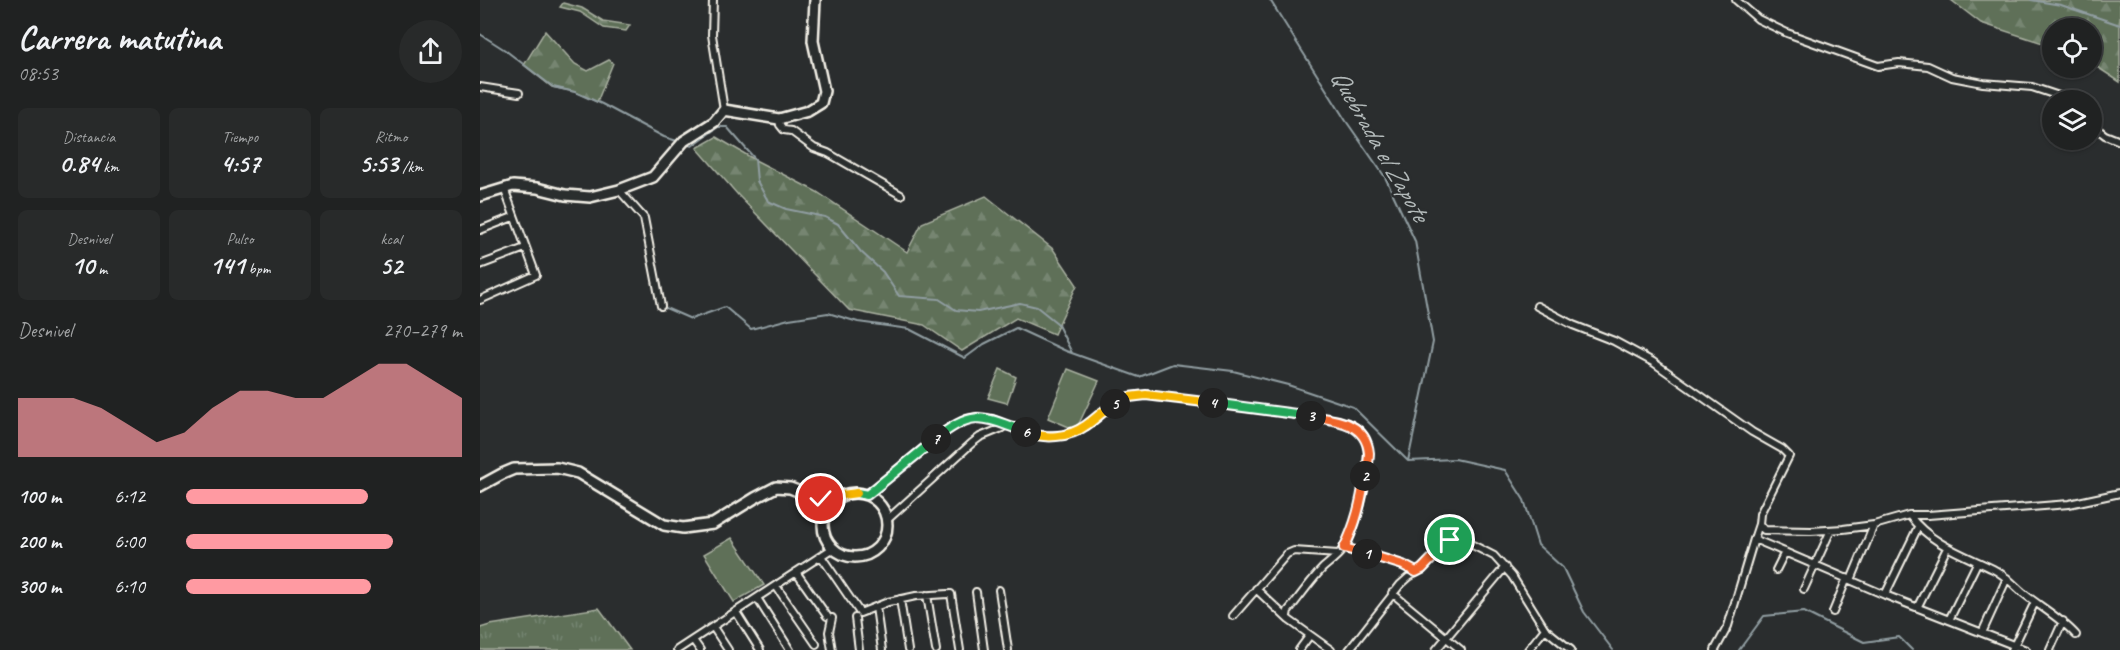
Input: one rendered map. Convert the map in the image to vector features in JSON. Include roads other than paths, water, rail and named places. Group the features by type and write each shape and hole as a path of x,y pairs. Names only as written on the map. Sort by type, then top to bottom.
{"street":[{"path":"480,196 513,186 537,188 565,195 590,196 619,190 653,177 684,141 714,122 724,110 712,35 713,0"},
{"path":"724,110 779,119 808,111 818,105 824,91 813,41 815,0"},
{"path":"1736,0 1758,19 1787,33 1878,66 1899,63 1928,66 1952,77 1983,83 2032,87 2042,90"},
{"path":"480,87 519,93"},
{"path":"779,119 784,130 791,131 814,148 828,153 901,195"},
{"path":"2102,133 2120,141"},
{"path":"480,300 536,275 504,187"},
{"path":"619,190 644,218 661,306"},
{"path":"480,230 513,216"},
{"path":"480,264 525,248"},
{"path":"1538,306 1572,325 1614,341 1653,362 1752,432 1782,449 1788,456 1760,514 1728,626 1715,650"},
{"path":"867,495 952,426 977,417 997,420 1004,425 1035,436 1065,435 1086,426 1110,406 1129,397 1146,395 1339,420 1351,424 1365,437 1369,453 1361,507 1355,527 1344,548 1322,570 1288,611 1287,616"},
{"path":"886,520 972,443 1004,425"},
{"path":"480,486 514,470 557,468 578,473 664,525 683,528 713,524 776,487 790,488 831,504"},
{"path":"851,493 867,495 883,510 886,534 883,541 871,553 857,557 849,556 833,548 823,531 825,512 842,495 851,493"},
{"path":"1759,524 1764,530 1831,530 1874,525 1909,515 2069,504 2120,493"},
{"path":"1909,515 1918,527 1947,548 2007,578 2035,602 2063,621 2076,635"},
{"path":"1833,612 1874,525"},
{"path":"1885,595 1918,527"},
{"path":"1804,589 1831,530"},
{"path":"1349,650 1392,593 1456,537 1494,556 1512,576 1545,629 1571,650"},
{"path":"1754,539 1885,595 1918,606 2013,647 2026,650"},
{"path":"677,650 833,548"},
{"path":"1344,548 1378,555 1416,572"},
{"path":"1918,606 1947,548"},
{"path":"1233,616 1287,554 1294,551 1338,554"},
{"path":"1776,570 1785,552"},
{"path":"822,556 860,614 900,599 949,594 960,650"},
{"path":"1949,620 1977,563"},
{"path":"1436,650 1505,567"},
{"path":"796,572 829,617 832,650"},
{"path":"1982,633 2007,578"},
{"path":"1400,585 1402,602"},
{"path":"776,586 816,644"},
{"path":"1256,589 1331,650"},
{"path":"999,590 1008,650"},
{"path":"976,592 984,650"},
{"path":"1392,593 1461,650"},
{"path":"927,596 936,650"},
{"path":"757,598 790,650"},
{"path":"900,599 908,650"},
{"path":"2013,647 2035,602"},
{"path":"876,607 882,650"},
{"path":"736,612 760,650"},
{"path":"855,618 859,650"},
{"path":"2050,650 2063,621"},
{"path":"713,627 729,650"},
{"path":"1528,650 1545,629"},
{"path":"1299,650 1310,635"},
{"path":"693,640 700,650"}],"waterway":[{"name":"Quebrada el Zapote","path":"1270,0 1346,121 1385,177 1415,241 1433,342 1408,461"},
{"path":"2031,0 2061,5 2120,25"},
{"path":"480,34 553,87 575,92 664,137 677,141"},
{"path":"689,145 692,146 718,127 727,127 755,159 757,181 768,201 786,209 825,217 838,224 861,252 883,272 899,296 939,299 956,310 978,312 1020,303 1037,307 1057,323 1072,353"},
{"path":"661,306 691,319 725,307 751,329 789,319 828,313 858,322 909,329 965,358 984,344 1016,328 1066,351 1139,377 1173,364 1233,371 1288,385 1353,407 1408,461"},
{"path":"1408,461 1455,459 1505,470 1524,500 1538,545 1563,568 1584,612 1613,650"},
{"path":"1739,650 1764,616 1804,612 1864,642 1899,637 1912,650"}]}
